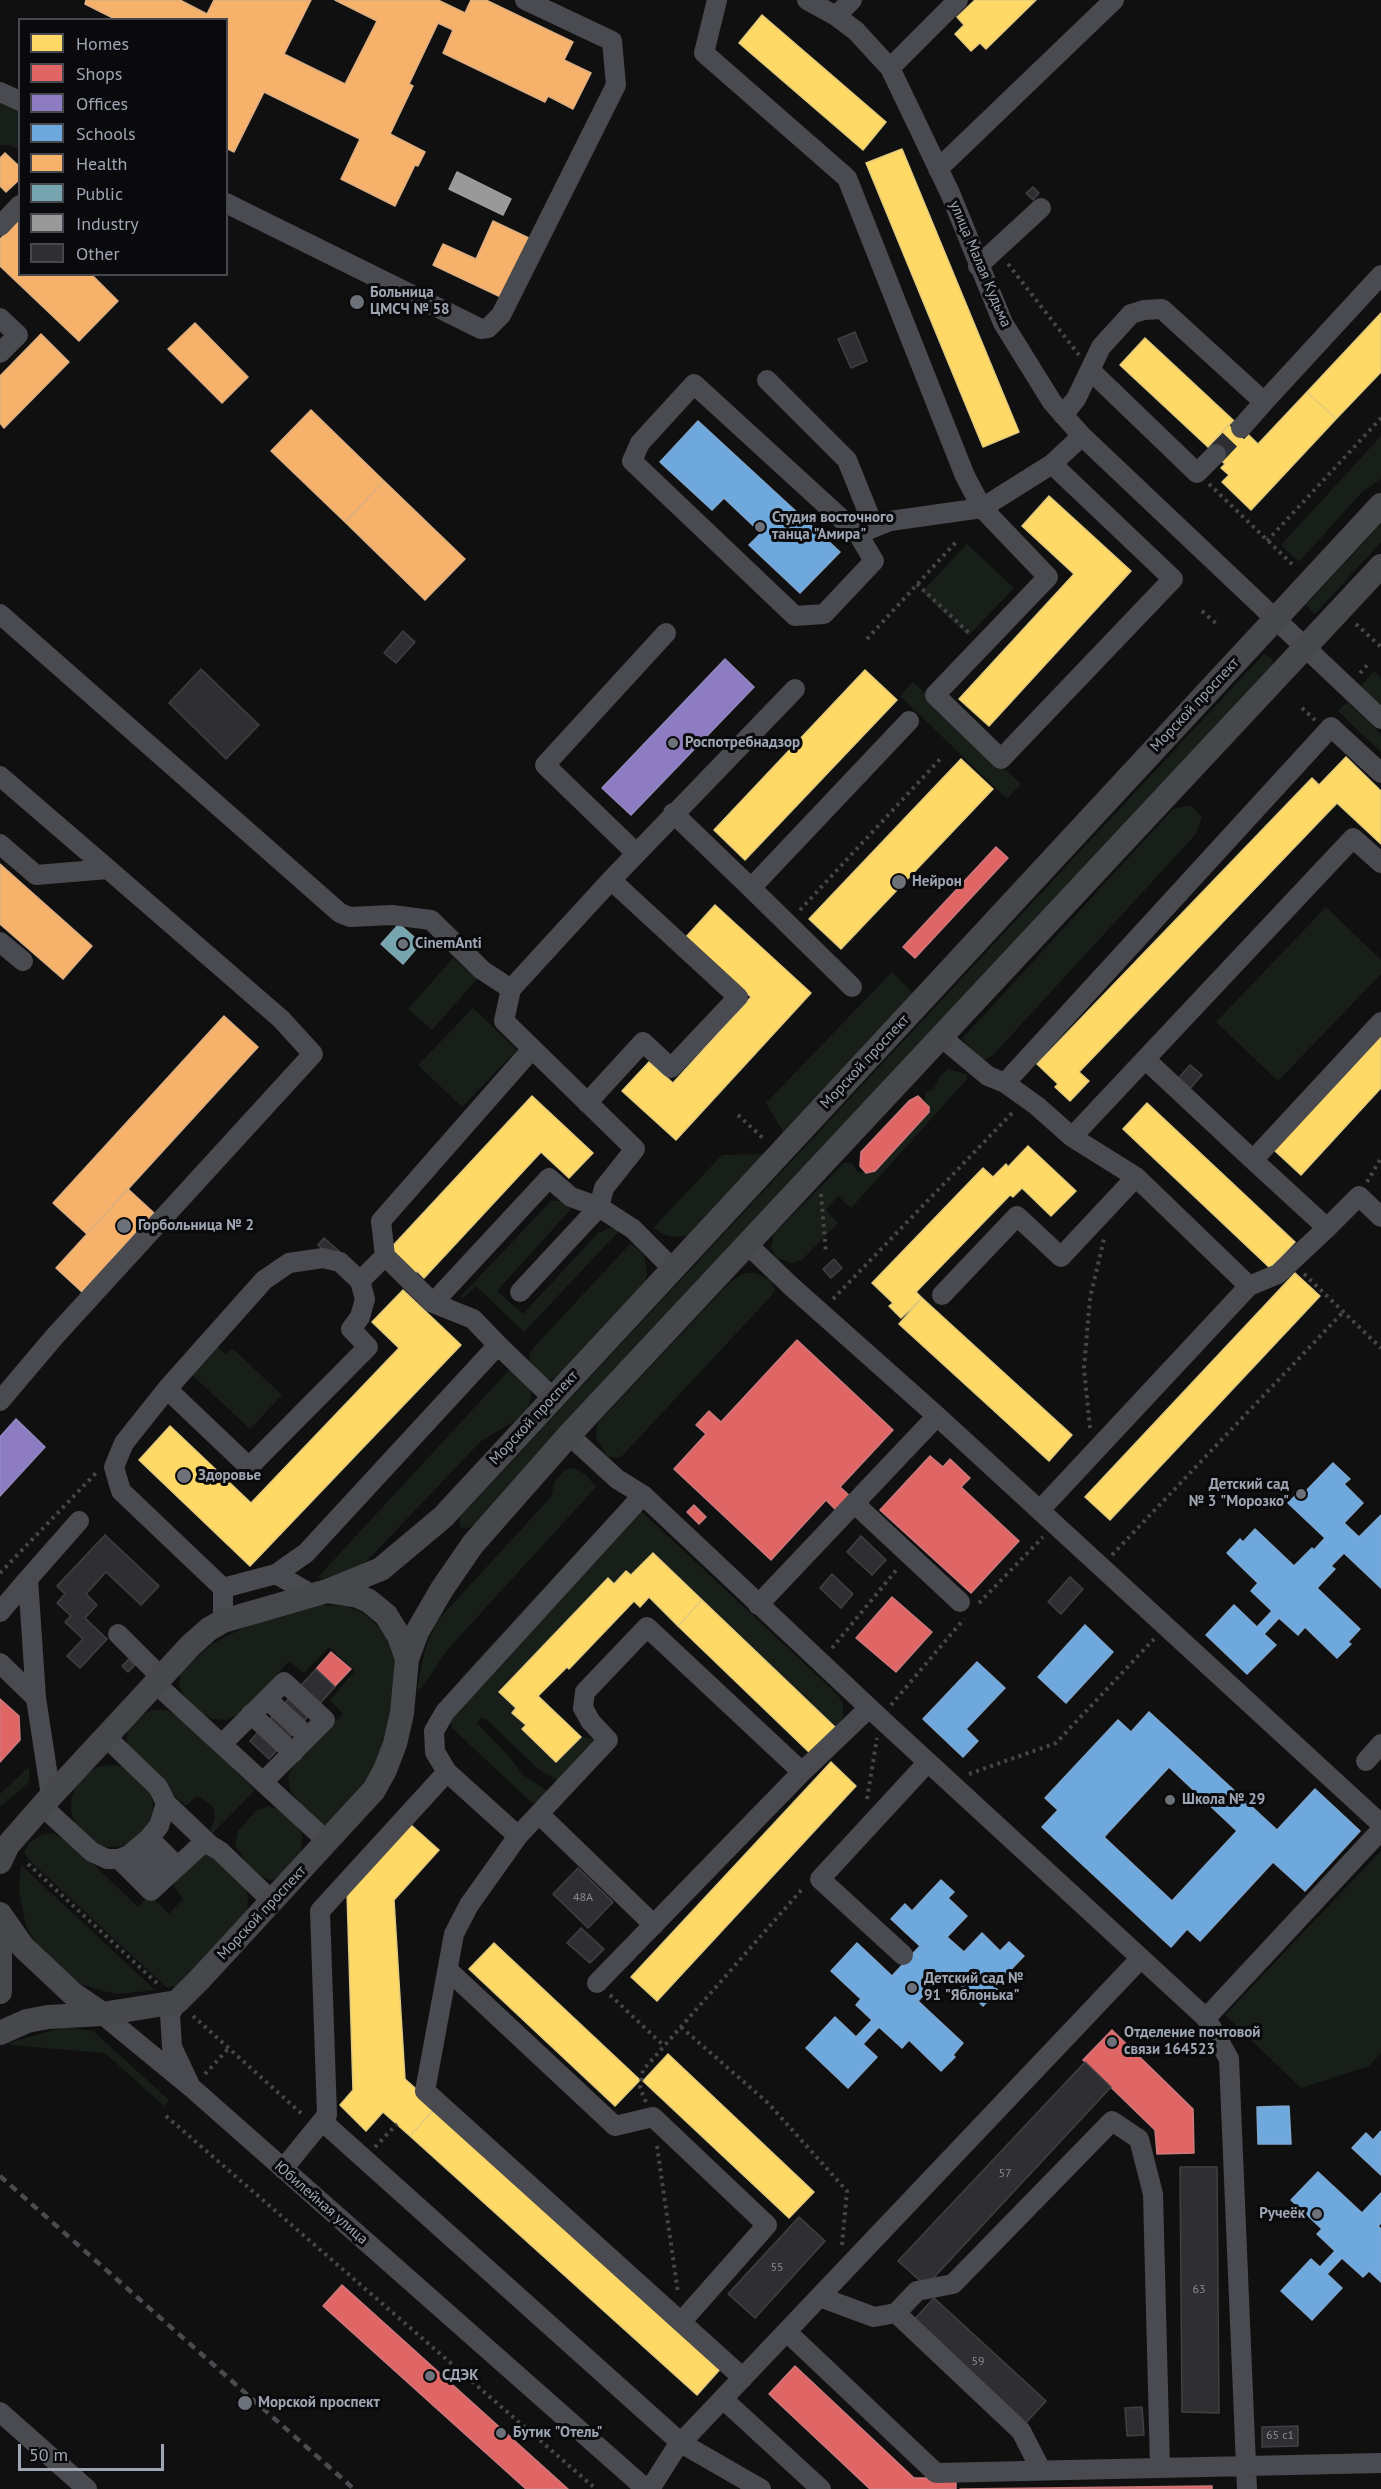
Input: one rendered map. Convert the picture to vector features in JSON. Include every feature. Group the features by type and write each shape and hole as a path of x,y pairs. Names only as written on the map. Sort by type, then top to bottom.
{"main road":[{"name":"Морской проспект","path":"2,1851 158,1680 209,1629 223,1621 319,1593 381,1569 443,1517 1381,505"},
{"name":"Морской проспект","path":"172,1997 273,1902 374,1790 385,1770 402,1713 407,1659 417,1632 437,1597 473,1544 569,1435 1381,566"},
{"path":"443,1517 448,1532 460,1543 473,1544"},
{"name":"Морской проспект","path":"319,1593 358,1596 369,1601 386,1615 399,1636 407,1659"},
{"name":"Юбилейная улица","path":"0,1914 23,1947 73,1994 102,2014"},
{"path":"0,1947 0,1992"},
{"path":"0,2033 27,2021 102,2014 172,1997"}],"street":[{"path":"228,204 481,329 488,328 501,315 616,85 612,41 525,0"},
{"path":"717,0 704,53 847,178 964,476 982,508 1048,577 935,695 1001,759 1173,579 1052,464"},
{"name":"улица Малая Кудьма","path":"807,0 836,16 856,31 890,68 938,169 1003,323 1040,384 1063,415 1082,436 1381,719"},
{"path":"836,16 852,0"},
{"path":"890,68 957,0"},
{"path":"938,169 1114,0"},
{"path":"0,92 18,100"},
{"path":"0,226 18,207"},
{"path":"978,266 1041,208"},
{"path":"1241,428 1381,275"},
{"path":"1063,415 1076,399 1101,347 1131,314 1144,310 1162,309 1264,402"},
{"path":"0,318 18,335 0,353"},
{"path":"1090,370 1197,473 1216,454"},
{"path":"766,380 847,460 866,531 874,561 824,614 795,616 632,461 640,443 694,384 866,531"},
{"path":"866,531 890,521 982,508 1052,464 1082,436"},
{"path":"0,614 340,913 350,917 392,915 431,920 482,970 511,989"},
{"path":"636,853 544,765 666,633"},
{"path":"520,1292 599,1207 604,1188 635,1149 504,1021 511,989 673,813 795,689"},
{"path":"750,888 909,721"},
{"path":"1005,1083 1331,727 1381,773"},
{"path":"0,776 281,1019 313,1054 55,1336 0,1401"},
{"path":"673,813 852,987"},
{"path":"1072,1137 1353,838 1381,863"},
{"path":"0,844 36,875 108,868"},
{"path":"588,1103 643,1042 671,1068 738,998 610,880"},
{"path":"0,942 23,961"},
{"path":"1254,1160 1381,1022"},
{"path":"940,1036 988,1076 1005,1083 1026,1098 1072,1137 1136,1177 1249,1286"},
{"path":"532,1049 381,1221 385,1256 433,1303 473,1319 553,1398"},
{"path":"1145,1059 1326,1228"},
{"path":"942,1295 1017,1216 1061,1257 1136,1177"},
{"path":"433,1303 549,1178 571,1197 599,1207 633,1229 673,1269"},
{"path":"1040,1510 1249,1286 1278,1274 1359,1196 1381,1217"},
{"path":"748,1245 1381,1824"},
{"path":"360,1281 385,1256"},
{"path":"167,1389 249,1467 368,1347 351,1329 360,1317 365,1299 360,1281 340,1263 322,1258 289,1263 264,1280 167,1389 124,1443 114,1467 121,1491 223,1588 223,1621"},
{"path":"223,1588 276,1574 306,1553 498,1345"},
{"path":"758,1605 937,1416"},
{"path":"569,1435 617,1479 642,1495 874,1713 1206,2018 1229,2059 1247,2489"},
{"path":"518,1836 447,1772 435,1752 434,1731 445,1712 642,1495"},
{"path":"854,1503 968,1607"},
{"path":"0,1612 79,1521"},
{"path":"276,1574 319,1593"},
{"path":"28,1579 36,1698 47,1801 92,1852 107,1859 119,1859 143,1844 159,1826 166,1803"},
{"path":"743,2378 682,2320 426,2091 454,1934 469,1905 518,1836 609,1740 591,1722 583,1708 585,1692 647,1627 802,1772"},
{"path":"118,1634 158,1680 222,1744 328,1842"},
{"path":"0,1663 36,1698"},
{"path":"222,1744 284,1682 325,1720 263,1782"},
{"path":"597,1983 802,1772 874,1713"},
{"path":"251,1714 293,1753"},
{"path":"106,1737 158,1787 166,1803 273,1902"},
{"path":"1366,1761 1381,1744"},
{"path":"903,1955 820,1879 928,1762"},
{"path":"283,2169 327,2115 320,1911 447,1772"},
{"path":"539,1814 654,1925"},
{"path":"1206,2018 1381,1830"},
{"path":"143,1844 171,1872"},
{"path":"119,1859 151,1891 202,1844 210,1845"},
{"path":"648,2489 681,2442 1141,1958"},
{"path":"448,1970 615,2126 653,2116 767,2225 682,2320"},
{"path":"172,1997 170,2014 172,2047 196,2084"},
{"name":"Юбилейная улица","path":"102,2014 196,2084 283,2169 648,2489"},
{"path":"322,2121 681,2442 761,2489"},
{"path":"820,2297 874,2317 896,2313 917,2291 954,2284 1112,2121 1139,2139 1153,2194 1160,2467"},
{"path":"896,2313 1022,2431 1041,2470"},
{"path":"787,2332 936,2473 1247,2464 1381,2463"},
{"path":"723,2399 821,2489"},
{"path":"0,2412 87,2489"}],"path":[{"path":"997,250 1090,370"},
{"path":"1267,541 1381,418"},
{"path":"1197,473 1293,565"},
{"path":"867,639 956,542"},
{"path":"917,584 982,645"},
{"path":"1202,611 1219,626"},
{"path":"1356,624 1381,647"},
{"path":"1302,708 1315,720"},
{"path":"796,915 941,758"},
{"path":"821,1311 1026,1098"},
{"path":"738,1115 768,1143"},
{"path":"1359,1196 1381,1158"},
{"path":"821,1193 826,1253"},
{"path":"1093,1452 1084,1368 1090,1298 1105,1234"},
{"path":"1292,1262 1381,1348"},
{"path":"1101,1566 1343,1312"},
{"path":"866,1803 874,1713 968,1607 1045,1534"},
{"path":"949,1781 1056,1743 1166,1626"},
{"path":"28,1864 172,1997"},
{"path":"682,2320 653,2116 640,2088 643,2070 806,1885"},
{"path":"597,1983 664,2046"},
{"path":"681,2027 768,2103 847,2191 842,2248"},
{"path":"196,2084 229,2048"},
{"path":"166,2116 596,2489"}],"shaded area":[{"path":"0,104 18,111 18,149 0,145"},
{"path":"1381,436 1381,479 1362,492 1299,562 1281,545"},
{"path":"1381,524 1381,542 1315,614 1306,605"},
{"path":"967,544 1014,588 968,636 922,592"},
{"path":"1264,654 1271,658 1273,662 1271,666 475,1524 466,1529 460,1527 460,1517"},
{"path":"1374,671 1381,678 1381,709 1359,688"},
{"path":"913,682 1021,784 1007,799 900,696"},
{"path":"1347,702 1381,734 1381,752 1338,711"},
{"path":"1191,805 1202,817 1196,834 993,1055 983,1061 962,1039 1173,809"},
{"path":"1326,907 1381,960 1381,974 1278,1081 1216,1022"},
{"path":"453,958 477,979 432,1030 408,1009"},
{"path":"892,972 917,997 785,1135 766,1103"},
{"path":"473,1008 517,1050 462,1107 418,1065"},
{"path":"948,1069 966,1074 967,1079 851,1208 838,1196 826,1210 838,1223 802,1260 792,1263 776,1258 771,1247 774,1234 844,1163 851,1163 858,1172 875,1171 929,1112 925,1104 925,1092 933,1090 941,1075"},
{"path":"767,1154 692,1235 677,1237 665,1235 653,1228 722,1155"},
{"path":"551,1201 560,1201 571,1209 497,1291 523,1314 598,1233 610,1228 620,1230 524,1332 476,1286 463,1298 461,1296"},
{"path":"630,1244 644,1256 647,1273 645,1283 560,1376 550,1380 543,1376 530,1361 529,1356 533,1348"},
{"path":"744,1273 755,1273 770,1280 775,1290 772,1295 622,1456 617,1458 607,1456 596,1438 597,1424 730,1282"},
{"path":"215,1345 225,1354 232,1348 282,1395 250,1429 189,1372"},
{"path":"511,1368 530,1388 531,1397 528,1408 513,1422 481,1441 364,1564 324,1579 318,1577"},
{"path":"570,1468 586,1475 596,1487 448,1649 421,1689 417,1687 426,1646 438,1620 551,1497 555,1481"},
{"path":"641,1511 838,1695 843,1705 843,1717 836,1728 653,1553 631,1575 626,1571 614,1584 608,1578 499,1691 516,1708 512,1713 526,1725 522,1730 556,1762 581,1737 596,1739 595,1749 562,1780 557,1780 538,1769 486,1719 481,1718 477,1723 508,1755 523,1775 546,1790 546,1796 537,1803 531,1802 452,1728 448,1713 450,1703 460,1679 611,1515 615,1512"},
{"path":"320,1605 346,1606 363,1613 383,1631 398,1668 393,1718 372,1777 333,1823 323,1825 302,1806 290,1790 288,1776 294,1764 343,1714 330,1700 355,1671 329,1647 304,1673 289,1661 243,1712 226,1720 213,1719 197,1711 185,1698 179,1685 181,1672 212,1644 248,1625"},
{"path":"151,1710 167,1710 186,1722 255,1790 213,1833 210,1830 215,1819 213,1806 200,1797 195,1797 186,1806 136,1760 127,1746 127,1732 138,1719"},
{"path":"112,1765 128,1768 141,1777 150,1790 153,1806 150,1822 141,1835 128,1844 112,1847 96,1844 83,1835 74,1822 71,1806 74,1790 83,1777 96,1768"},
{"path":"29,1767 29,1782 0,1807 0,1794"},
{"path":"268,1806 283,1811 296,1822 302,1835 301,1854 284,1876 272,1880 264,1878 248,1865 235,1845 238,1831 256,1811"},
{"path":"53,1833 71,1843 138,1907 150,1895 169,1914 183,1899 174,1886 175,1879 201,1854 209,1854 245,1886 248,1899 247,1912 180,1986 166,1987 28,1859 24,1853 29,1843 41,1835"},
{"path":"1381,1851 1381,2053 1369,2066 1301,2088 1225,2015"},
{"path":"21,1865 155,1990 119,1994 79,1983 62,1973 35,1942 26,1926 19,1891"},
{"path":"65,2027 93,2031 169,2100 164,2106 105,2053 8,2043"}],"building: Homes":[{"path":"975,0 1036,0 986,49 980,43 971,51 955,34 964,25 957,17"},
{"path":"762,15 886,122 863,150 739,43"},
{"path":"902,149 1019,432 983,447 866,163"},
{"path":"1381,313 1381,372 1336,419 1307,392"},
{"path":"1145,338 1233,420 1208,447 1120,365"},
{"path":"1307,392 1336,419 1251,510 1222,482 1229,475 1221,468 1225,464 1208,447 1233,420 1258,444"},
{"path":"1049,496 1131,571 989,726 959,699 1074,574 1022,526"},
{"path":"865,670 897,700 745,860 714,830"},
{"path":"1346,757 1381,791 1381,844 1337,803 1079,1072 1089,1081 1070,1101 1055,1087 1058,1084 1037,1064 1312,778 1319,785"},
{"path":"961,759 993,789 841,949 809,919"},
{"path":"715,905 811,993 676,1140 622,1091 649,1062 673,1083 751,997 686,937"},
{"path":"1381,1034 1381,1088 1301,1175 1274,1150"},
{"path":"532,1096 593,1153 569,1178 541,1152 424,1278 417,1271 413,1276 387,1252"},
{"path":"1147,1103 1295,1242 1270,1268 1123,1129"},
{"path":"1028,1146 1076,1191 1051,1216 1022,1188 1013,1197 1010,1195 916,1292 922,1298 901,1318 889,1306 893,1303 872,1283 983,1168 993,1177 1006,1164 1008,1167"},
{"path":"1295,1273 1320,1296 1110,1520 1085,1497"},
{"path":"403,1290 461,1345 250,1566 139,1460 170,1426 251,1503 399,1348 372,1322"},
{"path":"922,1298 1072,1435 1049,1461 899,1324"},
{"path":"653,1553 702,1600 678,1626 649,1597 640,1607 634,1601 569,1669 567,1667 538,1696 581,1737 556,1762 522,1729 526,1725 512,1713 516,1708 499,1692 608,1578 614,1584 626,1571 631,1575"},
{"path":"702,1600 836,1728 811,1754 678,1626"},
{"path":"831,1762 856,1786 657,2001 631,1977"},
{"path":"411,1825 439,1850 394,1900 405,2079 436,2107 410,2136 383,2112 366,2131 340,2105 353,2090 347,1892"},
{"path":"494,1943 640,2080 615,2106 469,1969"},
{"path":"668,2054 814,2192 789,2218 643,2081"},
{"path":"436,2107 723,2366 697,2395 410,2136"}],"building: Shops":[{"path":"996,847 1008,858 915,958 903,947"},
{"path":"918,1096 929,1107 929,1112 875,1171 866,1173 860,1166 861,1152 909,1101"},
{"path":"797,1340 893,1430 840,1487 852,1498 839,1513 826,1500 771,1560 674,1469 706,1434 696,1425 709,1411 721,1422"},
{"path":"930,1456 943,1467 950,1459 970,1478 961,1487 1019,1541 971,1593 880,1510"},
{"path":"694,1505 706,1517 699,1524 687,1512"},
{"path":"892,1597 932,1632 896,1672 856,1638"},
{"path":"331,1652 351,1669 335,1686 316,1669"},
{"path":"0,1699 19,1716 20,1740 0,1762"},
{"path":"1112,2030 1193,2109 1194,2153 1157,2154 1155,2130 1083,2060"},
{"path":"342,2285 568,2489 526,2489 323,2306"},
{"path":"795,2366 914,2478 956,2478 956,2489 870,2489 769,2394"},
{"path":"1212,2486 1212,2489 960,2489"}],"building: Offices":[{"path":"725,659 754,687 631,815 602,788"},
{"path":"16,1419 45,1447 0,1496 0,1437"}],"building: Schools":[{"path":"698,421 840,552 800,593 749,545 761,533 724,498 712,510 660,462"},
{"path":"1333,1463 1350,1479 1344,1484 1363,1503 1344,1523 1359,1537 1381,1515 1381,1588 1344,1553 1331,1566 1335,1569 1317,1588 1360,1629 1348,1642 1351,1644 1337,1658 1305,1627 1298,1635 1279,1618 1264,1634 1276,1645 1247,1674 1206,1635 1234,1605 1257,1627 1272,1611 1251,1591 1258,1583 1227,1553 1240,1539 1243,1542 1255,1529 1294,1566 1312,1548 1314,1550 1325,1538 1288,1503 1301,1490 1304,1493"},
{"path":"1085,1625 1113,1652 1066,1703 1038,1677"},
{"path":"977,1662 1005,1688 966,1729 978,1741 963,1757 923,1719"},
{"path":"1149,1712 1277,1830 1315,1789 1360,1831 1305,1891 1273,1862 1200,1941 1187,1929 1171,1947 1042,1827 1058,1810 1045,1798 1118,1720 1131,1732","holes":["1169,1767 1237,1831 1172,1901 1104,1837"]},
{"path":"941,1880 954,1892 948,1898 967,1916 947,1937 964,1952 982,1933 1000,1951 1009,1942 1024,1956 994,1987 998,1990 983,2006 946,1971 918,2001 963,2043 953,2055 955,2057 941,2071 909,2040 902,2048 879,2027 863,2044 877,2057 848,2088 806,2048 835,2017 856,2037 872,2020 856,2005 861,1999 831,1971 857,1943 892,1976 920,1946 891,1919 905,1904 912,1911"},
{"path":"1289,2106 1291,2144 1258,2144 1257,2107"},
{"path":"1381,2131 1381,2175 1352,2148 1366,2133 1373,2140"},
{"path":"1318,2172 1362,2213 1381,2193 1381,2223 1378,2226 1381,2229 1381,2282 1369,2271 1363,2277 1342,2258 1327,2274 1342,2288 1312,2320 1281,2291 1311,2259 1320,2267 1335,2251 1317,2234 1322,2229 1291,2200"}],"building: Health":[{"path":"86,0 180,0 207,14 214,0 311,0 284,54 345,84 377,21 335,0 438,0 465,13 471,0 486,0 573,42 564,60 591,73 573,109 548,96 545,102 443,53 453,30 438,23 409,84 413,86 390,134 425,152 418,166 415,165 395,206 341,179 360,139 264,92 234,152 228,149 228,18 113,18 85,4"},
{"path":"5,153 18,165 18,181 6,192 0,186 0,158"},
{"path":"18,221 18,276 93,276 118,301 79,341 0,266 0,239"},
{"path":"493,221 533,240 505,299 433,265 443,244 476,259"},
{"path":"195,323 248,377 222,403 168,349"},
{"path":"41,334 69,362 4,428 0,423 0,376"},
{"path":"311,410 384,481 345,522 271,451"},
{"path":"384,481 465,559 425,600 345,522"},
{"path":"0,864 92,946 63,979 0,924"},
{"path":"224,1016 258,1047 87,1234 53,1203"},
{"path":"128,1189 154,1213 82,1292 56,1268"}],"building: Public":[{"path":"399,924 421,943 403,964 381,944"}],"building: Industry":[{"path":"457,172 511,199 503,215 449,189"}],"building: Other":[{"path":"1033,187 1039,193 1033,200 1026,193"},
{"path":"855,332 867,361 851,368 838,339"},
{"path":"403,631 415,642 396,663 384,653"},
{"path":"201,669 259,725 226,759 169,703"},
{"path":"1190,1065 1202,1075 1187,1092 1175,1082"},
{"path":"324,1238 340,1252 333,1259 318,1245"},
{"path":"834,1259 842,1268 831,1278 823,1269"},
{"path":"105,1535 159,1586 141,1605 106,1572 86,1594 97,1605 85,1618 107,1639 80,1668 67,1656 83,1639 65,1622 71,1616 57,1603 65,1594 57,1586"},
{"path":"861,1536 886,1560 872,1575 847,1552"},
{"path":"832,1574 853,1594 841,1608 820,1588"},
{"path":"1070,1577 1083,1589 1061,1614 1048,1602"},
{"path":"129,1659 135,1665 128,1672 122,1666"},
{"path":"316,1669 335,1687 269,1759 250,1741"},
{"path":"578,1868 613,1902 588,1928 553,1894"},
{"path":"581,1928 604,1949 590,1963 567,1943"},
{"path":"1085,2062 1111,2087 926,2286 898,2261"},
{"path":"1180,2167 1217,2167 1219,2413 1182,2412"},
{"path":"799,2217 825,2241 755,2318 728,2294"},
{"path":"934,2298 1046,2401 1022,2427 911,2323"},
{"path":"1142,2407 1144,2435 1127,2436 1125,2408"},
{"path":"1298,2426 1298,2446 1262,2447 1262,2427"}],"tunnel":[{"path":"1216,454 1241,428"}],"railway":[{"path":"0,2176 354,2489"}],"place":[{"name":"Больница ЦМСЧ № 58","path":"357,302"},
{"name":"Студия восточного танца \"Амира\"","path":"760,527"},
{"name":"Роспотребнадзор","path":"673,743"},
{"name":"Нейрон","path":"899,882"},
{"name":"CinemAnti","path":"403,944"},
{"name":"Горбольница № 2","path":"124,1226"},
{"name":"Здоровье","path":"184,1476"},
{"name":"Детский сад № 3 \"Морозко\"","path":"1301,1494"},
{"name":"Школа № 29","path":"1170,1800"},
{"name":"Детский сад № 91 \"Яблонька\"","path":"912,1988"},
{"name":"Отделение почтовой связи 164523","path":"1112,2042"},
{"name":"Ручеёк","path":"1317,2214"},
{"name":"СДЭК","path":"430,2376"},
{"name":"Морской проспект","path":"245,2403"},
{"name":"Бутик \"Отель\"","path":"501,2433"}]}
